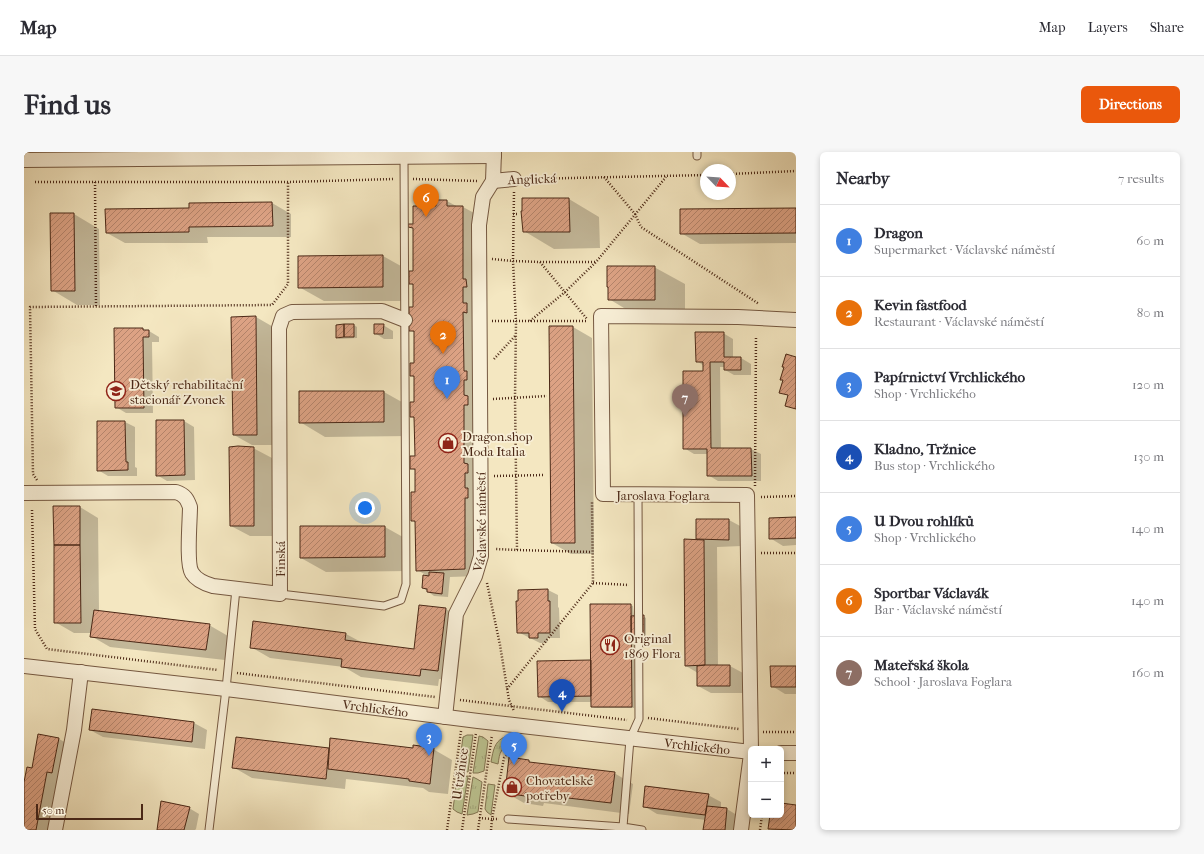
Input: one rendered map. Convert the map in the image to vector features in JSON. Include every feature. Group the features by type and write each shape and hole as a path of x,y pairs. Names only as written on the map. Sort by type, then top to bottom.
{"street":[{"name":"Anglická","path":"24,160 259,155 404,157 494,154 493,181 514,179"},
{"name":"Václavské náměstí","path":"445,717 456,614 475,576 481,556 479,225 483,197 493,181"},
{"name":"Finská","path":"24,493 176,492 183,494 190,507 189,564 192,573 204,584 280,594 279,328 283,316 292,312 382,311 405,320"},
{"name":"Jaroslava Foglara","path":"751,746 747,495 603,494 601,316 738,317 796,320"},
{"name":"Vrchlického","path":"24,666 748,753"},
{"path":"55,830 74,730 81,672"},
{"path":"784,753 796,753"},
{"path":"741,830 748,776"}],"lane":[{"path":"280,594 384,606 401,600 406,584 404,157"},
{"path":"623,827 630,739 639,719 638,494"},
{"path":"209,830 226,689 236,588"},
{"path":"508,819 623,827 642,830"}],"path":[{"path":"736,174 796,171"},
{"name":"Anglická","path":"514,179 700,175"},
{"path":"530,321 565,292 596,262 667,176"},
{"path":"604,177 635,214 641,227 762,306 763,318"},
{"path":"35,182 288,182 405,179 493,181"},
{"path":"514,179 513,261 516,322 515,398 518,550"},
{"path":"95,182 96,307"},
{"path":"42,484 37,480 34,474 30,307 272,306 288,284 288,182"},
{"path":"513,214 519,214"},
{"path":"487,259 540,262 596,262"},
{"path":"540,262 588,320 588,328"},
{"path":"489,321 516,322 588,320"},
{"path":"490,364 516,335"},
{"path":"755,489 756,336"},
{"path":"489,400 547,396"},
{"path":"494,476 545,475"},
{"path":"507,689 593,584 591,496"},
{"path":"755,497 796,496"},
{"path":"32,510 35,629 47,649 626,721 648,718 758,732 796,732"},
{"path":"494,549 592,552"},
{"path":"755,553 796,553"},
{"path":"479,818 492,819 504,758 519,740 520,726 509,700 500,645 486,578"},
{"path":"593,584 638,585"},
{"path":"447,830 462,719"},
{"name":"U tržnice","path":"462,830 478,721"},
{"path":"478,830 494,723"},
{"path":"784,773 796,773"},
{"path":"760,830 762,818"}],"green space":[{"path":"514,734 514,737 501,752 498,764 491,762 493,751 497,743 503,738"},
{"path":"473,735 468,772 459,767 463,737"},
{"path":"479,736 488,741 484,771 473,773"},
{"path":"468,776 462,814 453,809 457,779"},
{"path":"473,777 482,782 478,812 467,815"},
{"path":"488,784 495,785 491,815 485,809"}],"building":[{"path":"522,198 569,198 570,232 523,232 521,211"},
{"path":"435,200 447,200 447,206 463,206 463,279 466,279 467,287 463,287 463,303 467,303 467,313 463,312 464,371 467,371 467,380 464,380 464,395 468,396 468,405 464,405 464,463 468,464 468,473 465,473 465,488 468,488 468,498 465,498 465,569 416,571 415,521 411,521 411,492 415,492 415,469 410,469 410,456 415,456 414,417 410,417 410,402 414,402 414,376 410,376 410,363 414,363 414,331 409,331 409,307 413,307 413,284 409,284 409,271 413,271 413,228 408,227 408,224 413,224 413,206 436,206"},
{"path":"272,202 273,226 189,227 189,232 106,233 105,209 189,208 189,203"},
{"path":"796,208 796,233 680,234 680,209"},
{"path":"50,213 74,213 75,291 51,291"},
{"path":"383,255 383,287 298,288 298,256"},
{"path":"607,266 655,266 655,300 608,300"},
{"path":"256,316 257,435 233,435 231,317"},
{"path":"344,324 354,324 354,337 344,337"},
{"path":"344,324 344,337 336,338 336,325"},
{"path":"374,324 384,324 383,334 374,334"},
{"path":"549,326 573,326 575,543 551,543"},
{"path":"114,328 143,328 143,330 149,330 149,337 143,337 144,408 115,408"},
{"path":"695,332 724,332 724,357 741,357 741,370 724,370 724,362 710,362 711,448 751,448 752,476 707,476 707,449 683,449 683,371 703,371 703,362 696,362"},
{"path":"786,354 796,357 796,409 785,406 788,395 779,393 783,380 780,380 784,367 782,367"},
{"path":"299,391 384,391 384,422 299,423"},
{"path":"156,420 184,420 185,475 156,476"},
{"path":"97,421 125,421 126,462 128,462 128,470 97,471"},
{"path":"229,447 254,447 254,526 230,526"},
{"path":"53,506 80,506 80,545 54,545"},
{"path":"796,517 796,538 769,539 769,518"},
{"path":"696,519 729,519 729,540 696,539"},
{"path":"300,526 385,526 385,557 300,558"},
{"path":"684,539 704,540 705,665 685,666"},
{"path":"54,545 80,545 81,623 54,623"},
{"path":"429,572 444,573 442,594 427,592 427,589 422,588 423,575 429,576"},
{"path":"548,589 548,601 550,601 550,633 538,633 538,638 529,638 529,633 517,633 516,601 518,601 518,590"},
{"path":"590,604 631,604 632,707 591,707"},
{"path":"419,605 446,608 438,671 421,669 420,676 341,667 342,659 250,648 253,621 346,633 345,640 414,649"},
{"path":"94,610 210,624 206,650 90,637"},
{"path":"644,615 644,638 631,639 631,616"},
{"path":"591,660 591,696 538,697 537,661"},
{"path":"730,665 730,686 697,686 697,666"},
{"path":"770,666 796,666 796,687 771,687"},
{"path":"92,709 194,722 192,742 89,730"},
{"path":"38,734 59,738 52,773 47,772 36,830 24,830 24,782 27,767 32,768"},
{"path":"236,737 329,748 326,779 232,768"},
{"path":"330,738 413,748 413,745 434,748 430,784 409,781 409,779 328,769"},
{"path":"509,757 529,760 529,762 615,772 611,803 525,793 525,796 505,793"},
{"path":"645,786 709,794 705,815 643,807"},
{"path":"161,801 190,807 184,830 157,830"},
{"path":"784,803 796,805 796,830 768,829 770,818 784,818"},
{"path":"707,806 727,808 725,830 703,830"}],"place":[{"name":"Sportbar Václavák","path":"426,217"},
{"name":"Kevin fastfood","path":"443,354"},
{"name":"Dětský rehabilitační stacionář Zvonek","path":"116,391"},
{"name":"Dragon","path":"447,399"},
{"name":"Mateřská škola","path":"685,417"},
{"name":"Dragon.shop Moda Italia","path":"448,443"},
{"name":"Original 1869 Flora","path":"610,645"},
{"name":"Kladno, Tržnice","path":"562,712"},
{"name":"Papírnictví Vrchlického","path":"429,756"},
{"name":"U Dvou rohlíků","path":"514,765"},
{"name":"Chovatelské potřeby","path":"512,787"}]}
